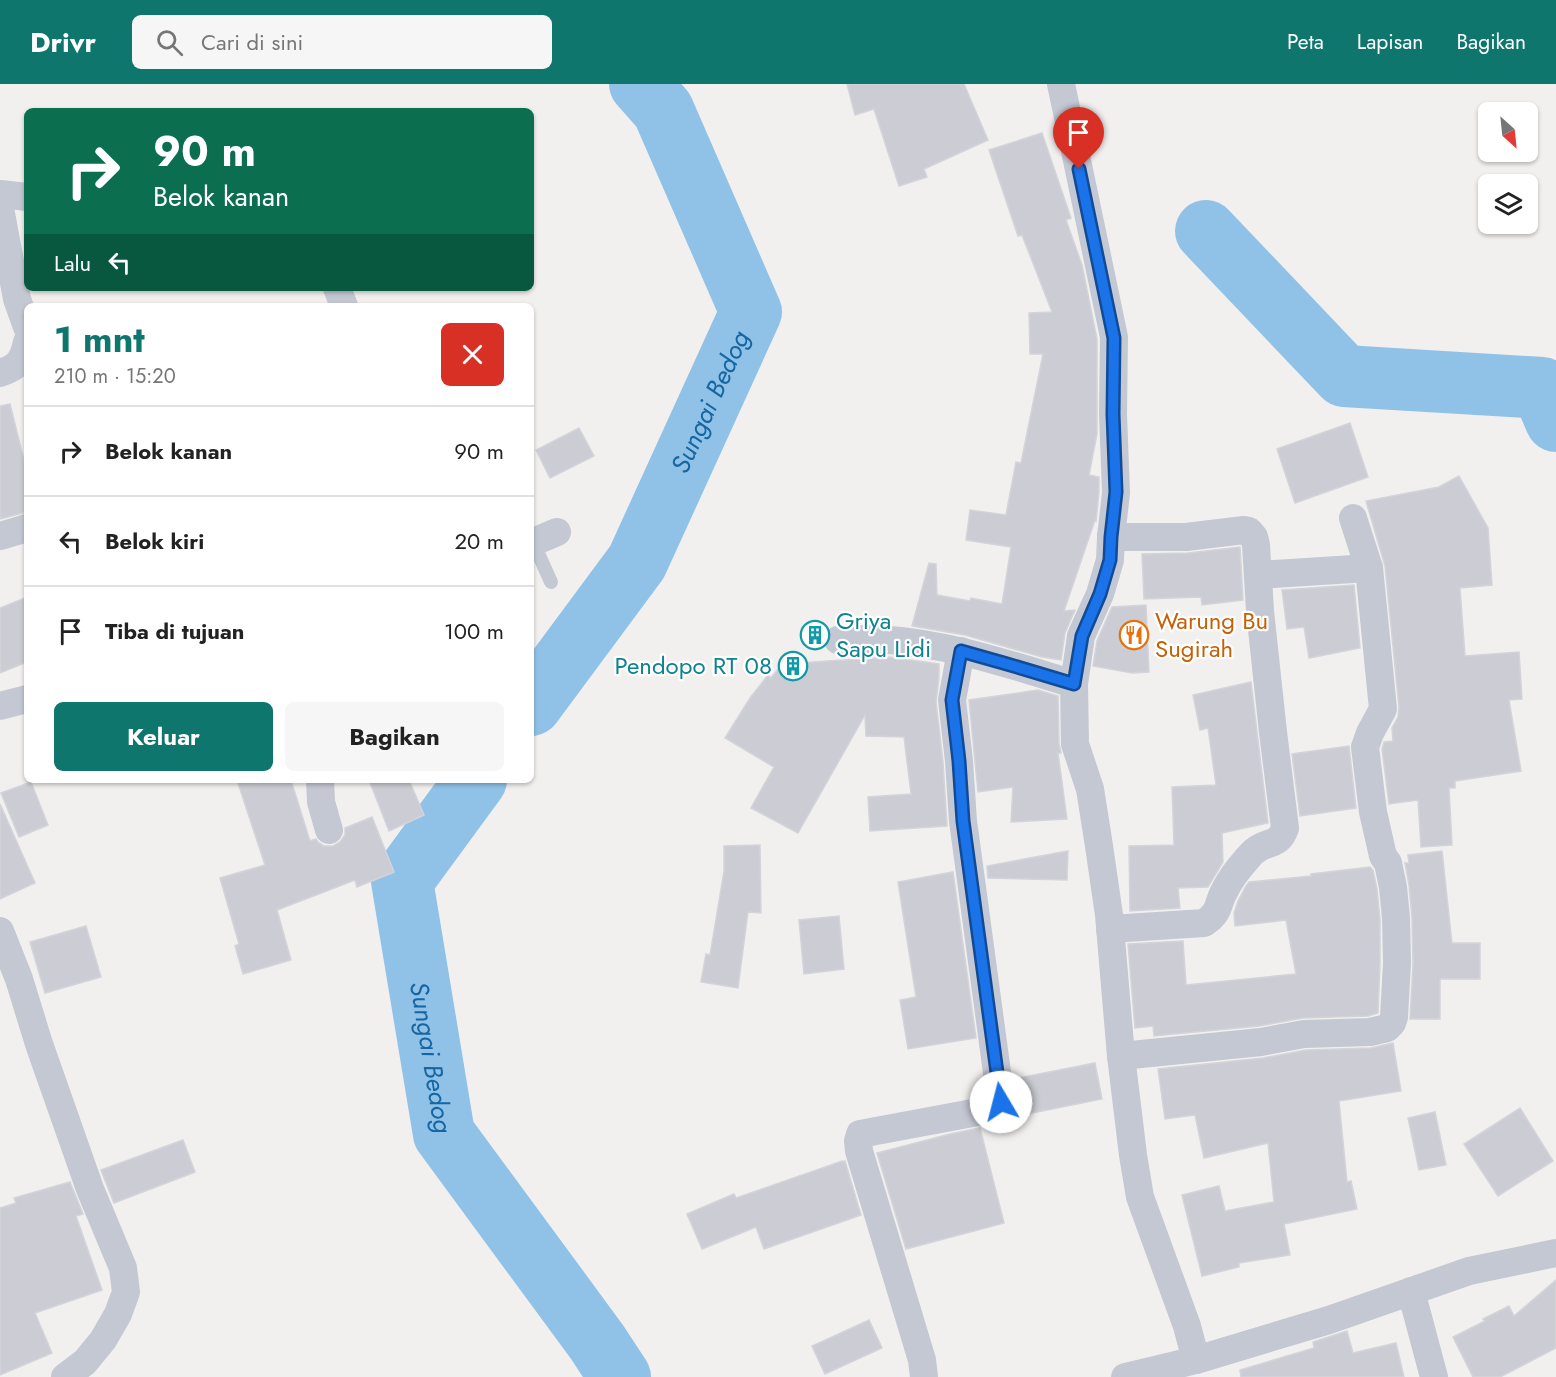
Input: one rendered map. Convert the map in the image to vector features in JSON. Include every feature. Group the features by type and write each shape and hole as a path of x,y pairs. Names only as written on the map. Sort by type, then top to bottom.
{"street":[{"path":"1061,84 1114,338 1113,414 1116,492 1110,560 1100,594 1082,636 1074,684 1075,744 1090,789 1110,929 1121,1056 1140,1197 1196,1360"},
{"path":"0,194 24,197"},
{"path":"0,208 17,299 24,319"},
{"path":"0,373 15,368 24,356"},
{"path":"1121,1056 1261,1042 1304,1034 1371,1032 1387,1028 1392,1023 1397,963 1395,908 1388,863 1383,856 1373,812 1365,747 1383,709 1369,568 1353,518"},
{"path":"0,536 24,529"},
{"path":"1110,929 1204,923 1213,917 1225,889 1244,862 1255,850 1282,836 1285,828 1271,721 1254,537 1249,531 1236,530 1186,537 1111,537"},
{"path":"1258,575 1369,568"},
{"path":"838,640 900,640 961,651 1074,684"},
{"path":"924,1377 922,1360 859,1151 858,1141 860,1134 994,1109 1001,1102 963,821 952,700 961,651"},
{"path":"0,706 24,700"},
{"path":"320,783 321,802 329,830"},
{"path":"0,931 19,979 86,1178 106,1232 123,1268 126,1292 118,1314 103,1340 85,1362 65,1377"},
{"path":"1125,1377 1196,1360 1329,1320 1469,1271 1556,1252"},
{"path":"1411,1291 1434,1377"}],"lane":[{"path":"540,539 550,582"}],"building":[{"path":"847,84 964,84 988,140 924,169 927,177 899,186 874,109 855,115"},
{"path":"1042,133 1071,218 1066,220 1082,265 1097,339 1097,434 1089,475 1099,477 1096,521 1064,611 1075,610 1065,633 1061,660 1042,657 965,635 912,626 929,563 936,564 937,595 1002,604 1011,547 966,540 970,510 1006,515 1016,462 1021,463 1043,354 1030,354 1029,313 1052,312 1022,235 1018,236 989,150"},
{"path":"10,404 24,460 24,513 0,519 0,406"},
{"path":"1350,423 1368,477 1295,503 1277,449"},
{"path":"579,428 594,456 550,478 536,450"},
{"path":"1459,476 1488,528 1492,585 1460,588 1465,656 1519,652 1522,699 1509,700 1521,771 1455,781 1455,788 1449,788 1452,845 1421,847 1418,800 1389,804 1382,749 1384,742 1393,741 1392,728 1398,717 1399,707 1385,566 1366,501 1439,487"},
{"path":"1240,547 1243,600 1202,605 1201,597 1144,599 1142,554 1188,553"},
{"path":"1354,585 1360,648 1309,658 1304,627 1287,629 1282,590"},
{"path":"24,598 24,663 0,673 0,608"},
{"path":"1146,605 1149,672 1132,673 1093,666 1097,641 1112,607"},
{"path":"889,657 939,664 936,702 947,826 870,831 868,797 911,794 904,737 866,736 865,715 798,833 751,808 774,767 725,738 750,698 768,675 771,678 782,664"},
{"path":"1251,682 1268,823 1222,833 1223,862 1208,887 1178,888 1180,908 1130,911 1129,846 1174,845 1172,787 1216,785 1208,728 1200,730 1193,695"},
{"path":"1038,690 1058,696 1061,753 1058,753 1067,819 1011,822 1013,787 978,792 969,700"},
{"path":"1349,746 1356,808 1300,816 1292,754"},
{"path":"31,783 48,825 19,837 1,793"},
{"path":"238,783 292,783 310,841 316,839 324,846 333,846 340,842 345,835 345,828 372,817 394,872 357,887 355,880 277,910 291,960 243,974 235,946 239,944 220,878 265,865"},
{"path":"370,783 410,783 424,815 389,831"},
{"path":"0,804 35,883 0,899"},
{"path":"760,845 761,913 748,912 738,988 701,982 706,954 710,955 724,871 724,846"},
{"path":"1068,851 1067,880 988,878 987,866"},
{"path":"1442,851 1452,943 1480,943 1480,979 1440,979 1440,1019 1410,1019 1413,964 1412,918 1405,863 1409,863 1408,855"},
{"path":"1370,867 1373,870 1377,889 1380,919 1378,1013 1368,1016 1303,1018 1259,1026 1154,1036 1153,1026 1135,1028 1128,944 1183,941 1186,985 1296,974 1286,920 1235,926 1234,913 1246,886 1249,882"},
{"path":"953,872 976,1038 908,1049 900,1000 916,997 898,882"},
{"path":"839,916 844,969 804,974 799,920"},
{"path":"86,926 101,977 45,993 30,942"},
{"path":"1393,1043 1401,1091 1339,1101 1347,1182 1351,1181 1357,1209 1284,1224 1290,1255 1239,1263 1239,1267 1202,1276 1182,1195 1219,1186 1225,1211 1274,1202 1268,1143 1204,1158 1195,1115 1165,1119 1158,1069 1263,1058 1306,1050 1371,1048"},
{"path":"1095,1063 1102,1099 1017,1116 1014,1079"},
{"path":"1520,1108 1553,1161 1498,1196 1464,1144"},
{"path":"1435,1112 1446,1165 1419,1170 1408,1118"},
{"path":"980,1128 1004,1223 906,1249 877,1153"},
{"path":"183,1140 195,1172 114,1203 101,1170"},
{"path":"845,1161 861,1215 764,1249 756,1227 702,1249 687,1214 734,1194 736,1198"},
{"path":"70,1182 83,1214 76,1216 102,1290 35,1313 52,1353 0,1375 0,1208 16,1203 14,1198"},
{"path":"1556,1280 1556,1348 1500,1377 1473,1377 1453,1337 1509,1306 1514,1316"},
{"path":"869,1320 882,1348 825,1374 812,1346"},
{"path":"1347,1331 1353,1353 1396,1343 1404,1377 1241,1377 1240,1370 1314,1348 1313,1342"}],"waterway":[{"name":"Sungai Bedog","path":"534,701 637,562 751,312 663,110 640,84"},
{"path":"1206,231 1344,376 1542,388 1556,421"},
{"name":"Sungai Bedog","path":"474,783 402,881 444,1134 597,1342 620,1377"}],"place":[{"name":"Griya Sapu Lidi","path":"815,635"},
{"name":"Warung Bu Sugirah","path":"1134,635"},
{"name":"Pendopo RT 08","path":"793,666"}],"route":[{"path":"1001,1102 963,821 952,700 961,651 1074,684 1082,636 1100,594 1110,560 1116,492 1113,414 1114,338 1079,169"}]}
